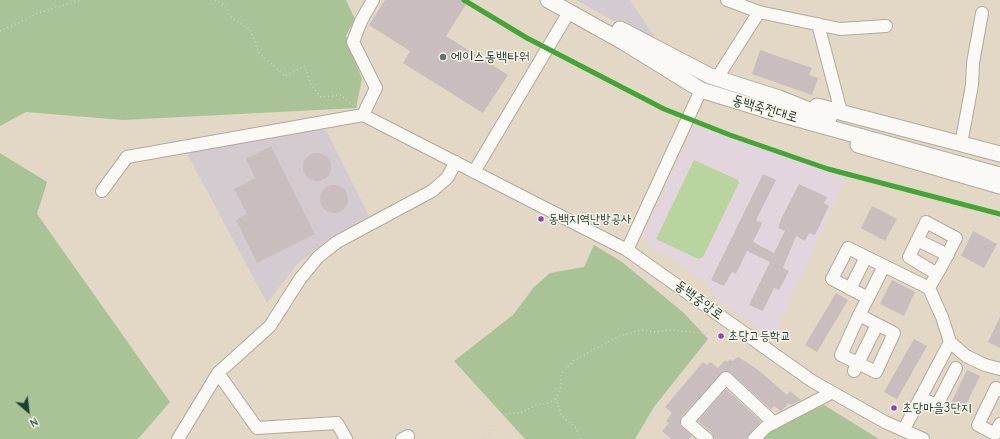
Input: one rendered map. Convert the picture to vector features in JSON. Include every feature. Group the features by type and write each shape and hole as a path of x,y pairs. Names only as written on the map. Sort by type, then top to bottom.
{"main road":[{"name":"동백죽전대로","path":"548,0 568,6 629,34 717,78 779,98 826,117 1000,165"},
{"name":"동백죽전대로","path":"568,6 701,90 1000,175"},
{"path":"779,98 841,112 1000,154"},
{"path":"776,112 829,135 1000,186"}],"street":[{"path":"102,191 127,157 363,115 376,88 353,42 361,21 373,0"},
{"path":"727,0 759,12 840,28 886,26"},
{"path":"474,172 568,6"},
{"path":"717,78 759,12"},
{"path":"961,144 972,85 982,13"},
{"path":"818,24 841,112"},
{"path":"627,250 701,90"},
{"name":"동백중앙로","path":"363,115 627,250 831,393 906,433 923,439"},
{"path":"178,439 218,373 270,326 300,279 318,257 337,242 432,191 447,178 456,162"},
{"path":"929,288 938,274 956,238 929,218 909,257 938,274"},
{"path":"917,240 948,255"},
{"path":"868,298 832,279 848,248 929,288 950,342 966,356 985,365 1000,369"},
{"path":"850,288 866,257"},
{"path":"859,315 894,333 876,372 856,367 841,355 859,315 884,266"},
{"path":"856,367 877,324"},
{"path":"906,433 920,398 950,342"},
{"path":"920,398 937,405 956,368"},
{"path":"218,373 257,428 337,423 346,439"},
{"path":"706,439 687,422 726,378 774,423"},
{"path":"996,432 978,425 996,388 1000,390"},
{"path":"754,439 766,427 831,393"}],"path":[{"path":"0,31 39,13 80,0"},
{"path":"215,0 224,5 232,18 250,29 259,53 285,76 305,66 311,85 321,97 341,95 363,115"},
{"path":"482,439 489,433 497,417 511,413 520,413 536,405 549,403 556,399 561,386 561,374 573,361 619,336 641,330 655,332 674,330 707,334"},
{"path":"556,399 562,416 576,428 580,439"}],"shaded area":[{"path":"576,0 630,0 658,42 642,36"},
{"path":"323,124 369,216 324,243 298,263 267,303 184,148"},
{"name":"초당고등학교","path":"695,126 847,175 773,338 716,299 707,283 691,273 677,260 652,248 642,236"}],"green space":[{"path":"0,0 346,0 355,19 346,36 362,79 356,108 123,120 26,112 0,126"},
{"path":"0,153 47,182 37,214 170,402 138,439 0,439"},
{"path":"694,160 738,180 739,183 703,257 698,259 656,239"},
{"path":"594,245 622,262 684,313 708,339 654,407 635,439 525,439 454,361 513,315 534,287 550,273 584,267"},
{"path":"824,405 879,439 760,439 767,430"}],"building":[{"name":"에이스동백타워","path":"385,0 463,0 467,3 446,36 508,75 483,113 403,63 410,51 369,25"},
{"path":"760,50 812,68 809,75 818,78 812,95 752,74"},
{"path":"271,146 315,234 257,263 236,220 247,214 234,189 255,178 246,159"},
{"path":"317,153 327,157 331,167 327,177 317,181 307,177 303,167 307,157"},
{"path":"763,174 776,180 756,220 762,223 753,242 774,253 785,231 778,228 781,219 799,184 827,197 824,203 829,206 815,235 809,233 805,241 796,236 783,268 789,271 779,290 774,288 763,311 749,305 770,262 747,251 736,274 732,272 724,286 711,280"},
{"path":"334,185 344,189 348,199 344,209 334,213 324,209 320,199 324,189"},
{"path":"872,206 897,219 885,241 861,228"},
{"path":"973,231 997,244 984,268 961,256"},
{"path":"892,280 915,292 904,316 880,304"},
{"path":"836,293 848,300 817,352 805,345"},
{"path":"1000,317 1000,348 988,342"},
{"path":"914,339 927,346 897,399 884,392"},
{"path":"738,357 757,369 787,395 790,391 801,400 791,405 789,403 781,411 774,406 771,410 731,373 724,371 681,417 680,425 692,436 689,439 671,439 662,431 669,423 666,421 672,413 665,407 703,362 707,365 710,362 718,368 725,360 727,362 730,359 732,361"},
{"path":"967,370 980,376 962,413 949,407"},
{"path":"726,389 761,421 746,439 714,439 712,433 698,421"}],"transit line":[{"path":"464,0 527,38 664,109 730,135 828,169 1000,214"}],"place":[{"name":"에이스동백타워","path":"443,57"},
{"name":"동백지역난방공사","path":"541,219"},
{"name":"초당고등학교","path":"721,336"},
{"name":"초당마을3단지","path":"894,408"}]}
